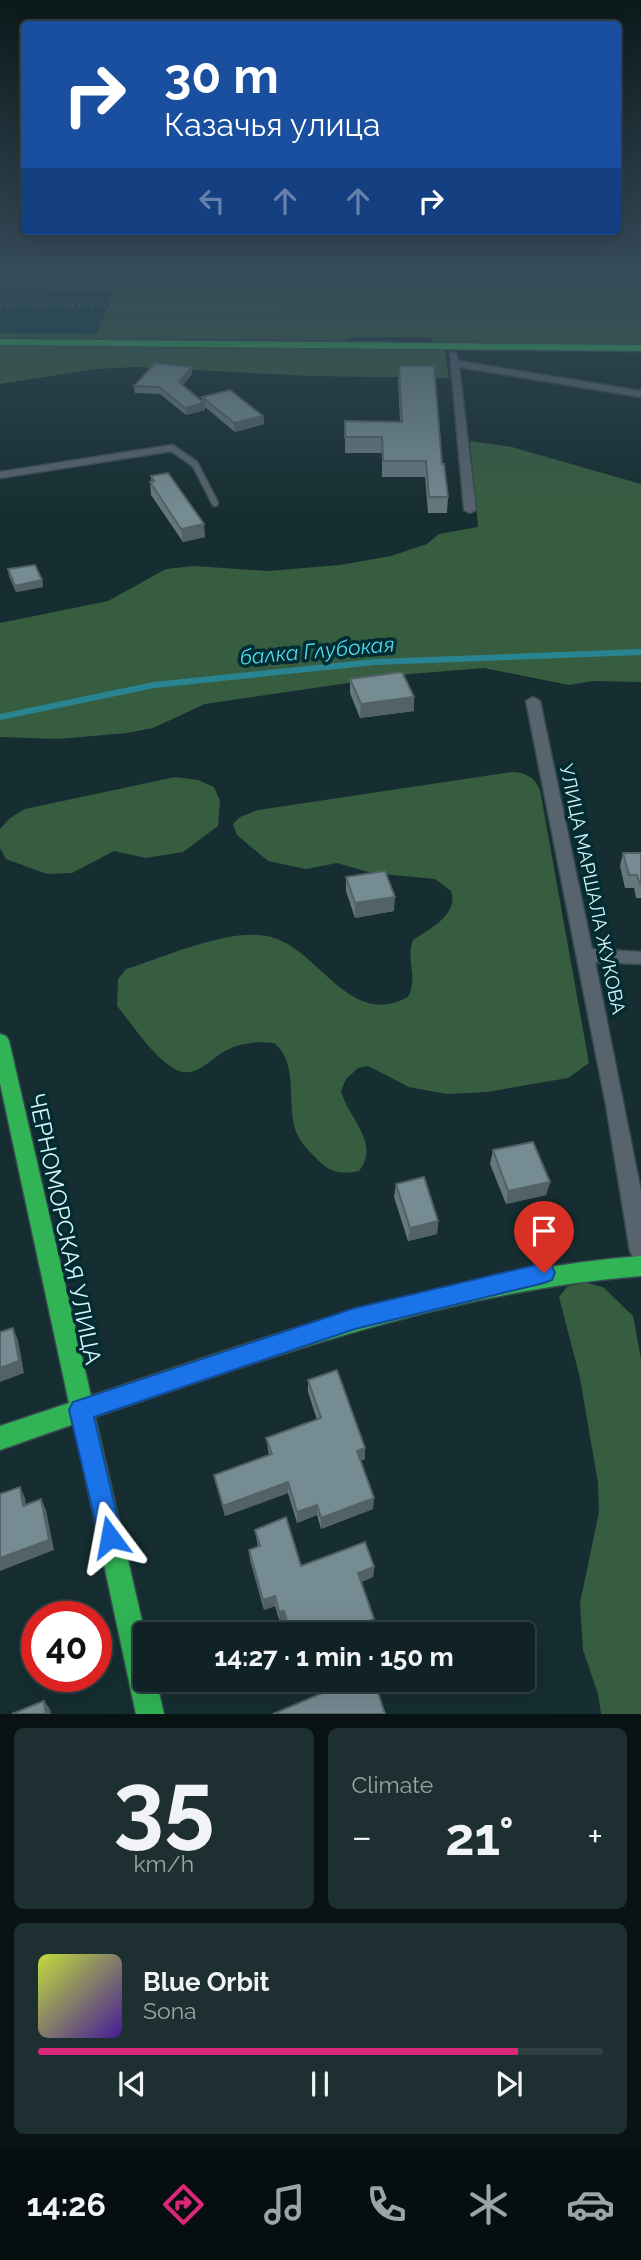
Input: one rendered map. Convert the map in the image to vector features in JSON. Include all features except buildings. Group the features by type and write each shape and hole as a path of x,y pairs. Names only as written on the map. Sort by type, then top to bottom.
{"main road":[{"path":"415,353 485,353"},
{"name":"ЧЕРНОМОРСКАЯ УЛИЦА","path":"0,1041 150,1714"},
{"path":"0,1438 355,1318 524,1276 589,1268 641,1266"}],"street":[{"path":"470,510 453,354 641,394"},
{"name":"УЛИЦА МАРШАЛА ЖУКОВА","path":"533,701 616,1105 641,1251"},
{"path":"585,955 641,958"}],"lane":[{"path":"0,475 172,448 195,464 215,503"}],"green space":[{"path":"0,353 445,353 449,378 310,376 136,367 95,369 0,384"},
{"path":"470,441 512,447 641,484 641,682 593,681 569,685 484,668 410,674 205,704 153,728 127,733 58,739 0,737 0,623 108,601 166,569 194,566 268,571 340,565 391,556 427,544 439,534 478,527"},
{"path":"511,772 528,776 540,790 589,1063 568,1078 487,1092 447,1094 409,1087 368,1066 358,1068 346,1079 341,1091 365,1141 365,1161 359,1171 346,1173 330,1169 320,1162 298,1136 292,1112 290,1074 282,1052 274,1043 237,1046 197,1070 184,1072 160,1058 117,1006 118,979 126,969 218,939 255,935 271,937 289,945 352,996 369,1003 387,1004 408,997 412,982 410,954 413,940 435,926 447,914 451,907 451,891 435,879 372,873 337,863 306,869 268,861 237,835 233,824 240,817 258,810"},
{"path":"175,777 198,780 214,787 220,801 218,826 183,852 146,858 114,851 72,873 47,874 6,859 0,848 0,829 10,818 25,809"},
{"path":"583,1282 603,1287 633,1316 641,1359 641,1714 601,1714 598,1694 583,1650 580,1603 599,1512 598,1483 580,1378 559,1297 567,1287"}],"waterway":[{"name":"балка Глубокая","path":"0,717 154,685 375,662 641,652"}],"traffic: fast":[{"path":"0,1041 150,1714"},
{"path":"0,1438 253,1353 444,1296 541,1277 641,1266"}],"route":[{"path":"110,1537 81,1410 355,1318 544,1273"}]}
